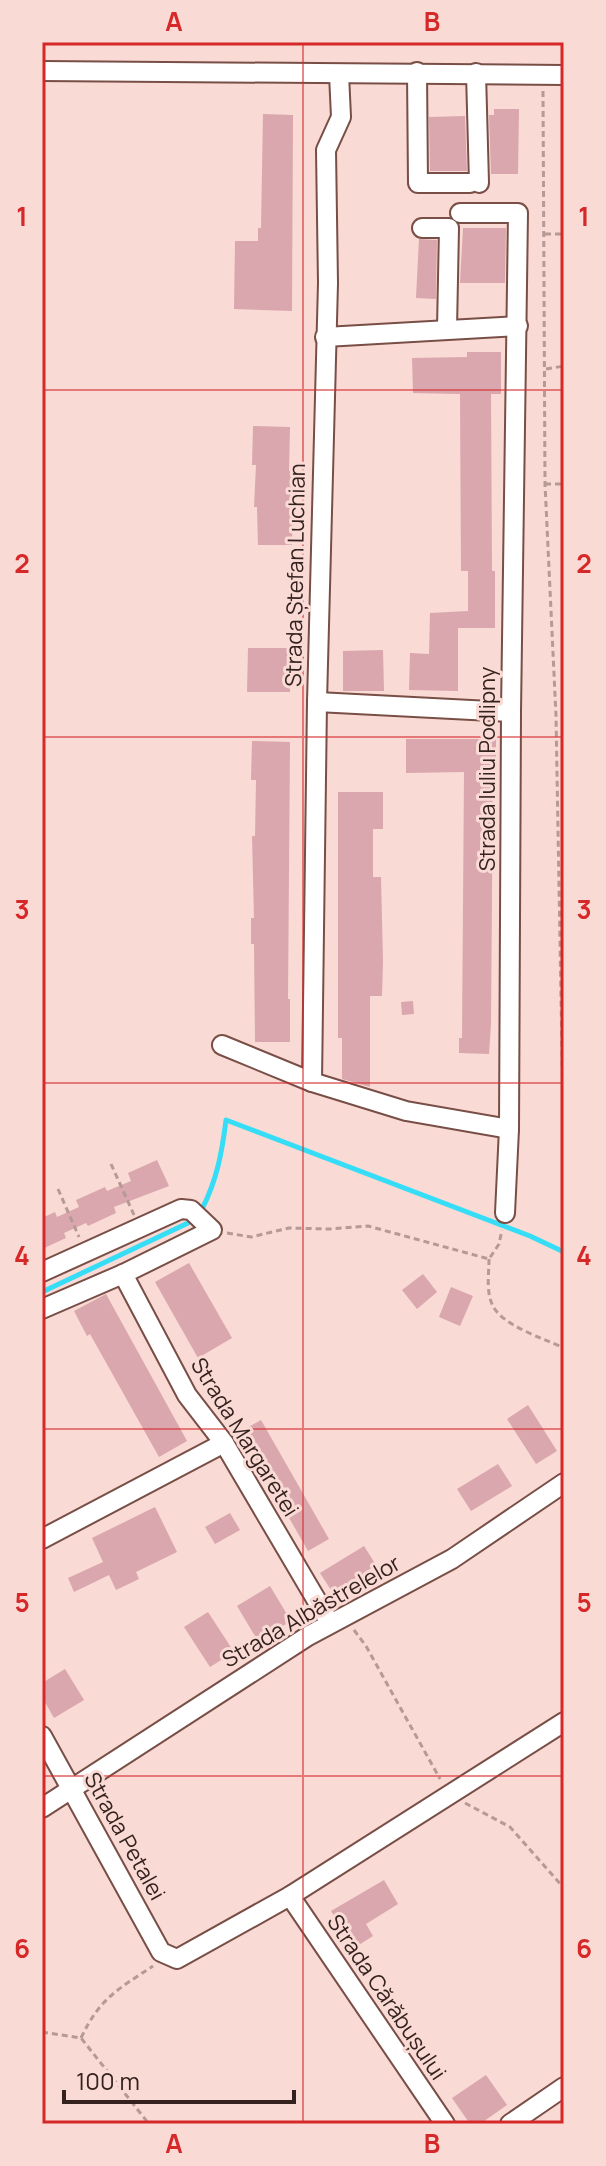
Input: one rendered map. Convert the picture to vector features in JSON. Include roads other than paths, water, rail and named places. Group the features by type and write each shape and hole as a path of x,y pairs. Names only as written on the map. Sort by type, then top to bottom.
{"street":[{"path":"42,71 564,75"},
{"path":"417,72 418,183 474,183 476,73"},
{"name":"Strada Ștefan Luchian","path":"312,1082 317,702 328,283 326,150 341,117 339,74"},
{"name":"Strada Iuliu Podlipny","path":"460,213 518,213 509,1129 505,1213"},
{"path":"422,228 449,228 447,329"},
{"path":"325,337 518,326"},
{"path":"317,702 511,712"},
{"path":"222,1045 312,1082 406,1111 509,1129"},
{"path":"42,1272 181,1209 191,1210 212,1230 42,1309"},
{"name":"Strada Margaretei","path":"123,1274 187,1395 224,1443 336,1620"},
{"path":"42,1539 224,1443"},
{"name":"Strada Albăstrelelor","path":"42,1808 212,1696 336,1620 452,1559 564,1483"},
{"path":"290,1896 564,1722"},
{"name":"Strada Petalei","path":"42,1736 161,1952 177,1959 290,1896"},
{"name":"Strada Cărăbușului","path":"290,1896 445,2124"},
{"path":"510,2124 564,2087"}],"waterway":[{"path":"202,1209 218,1166 226,1120 530,1236 564,1252"},
{"path":"42,1292 188,1223"}]}
